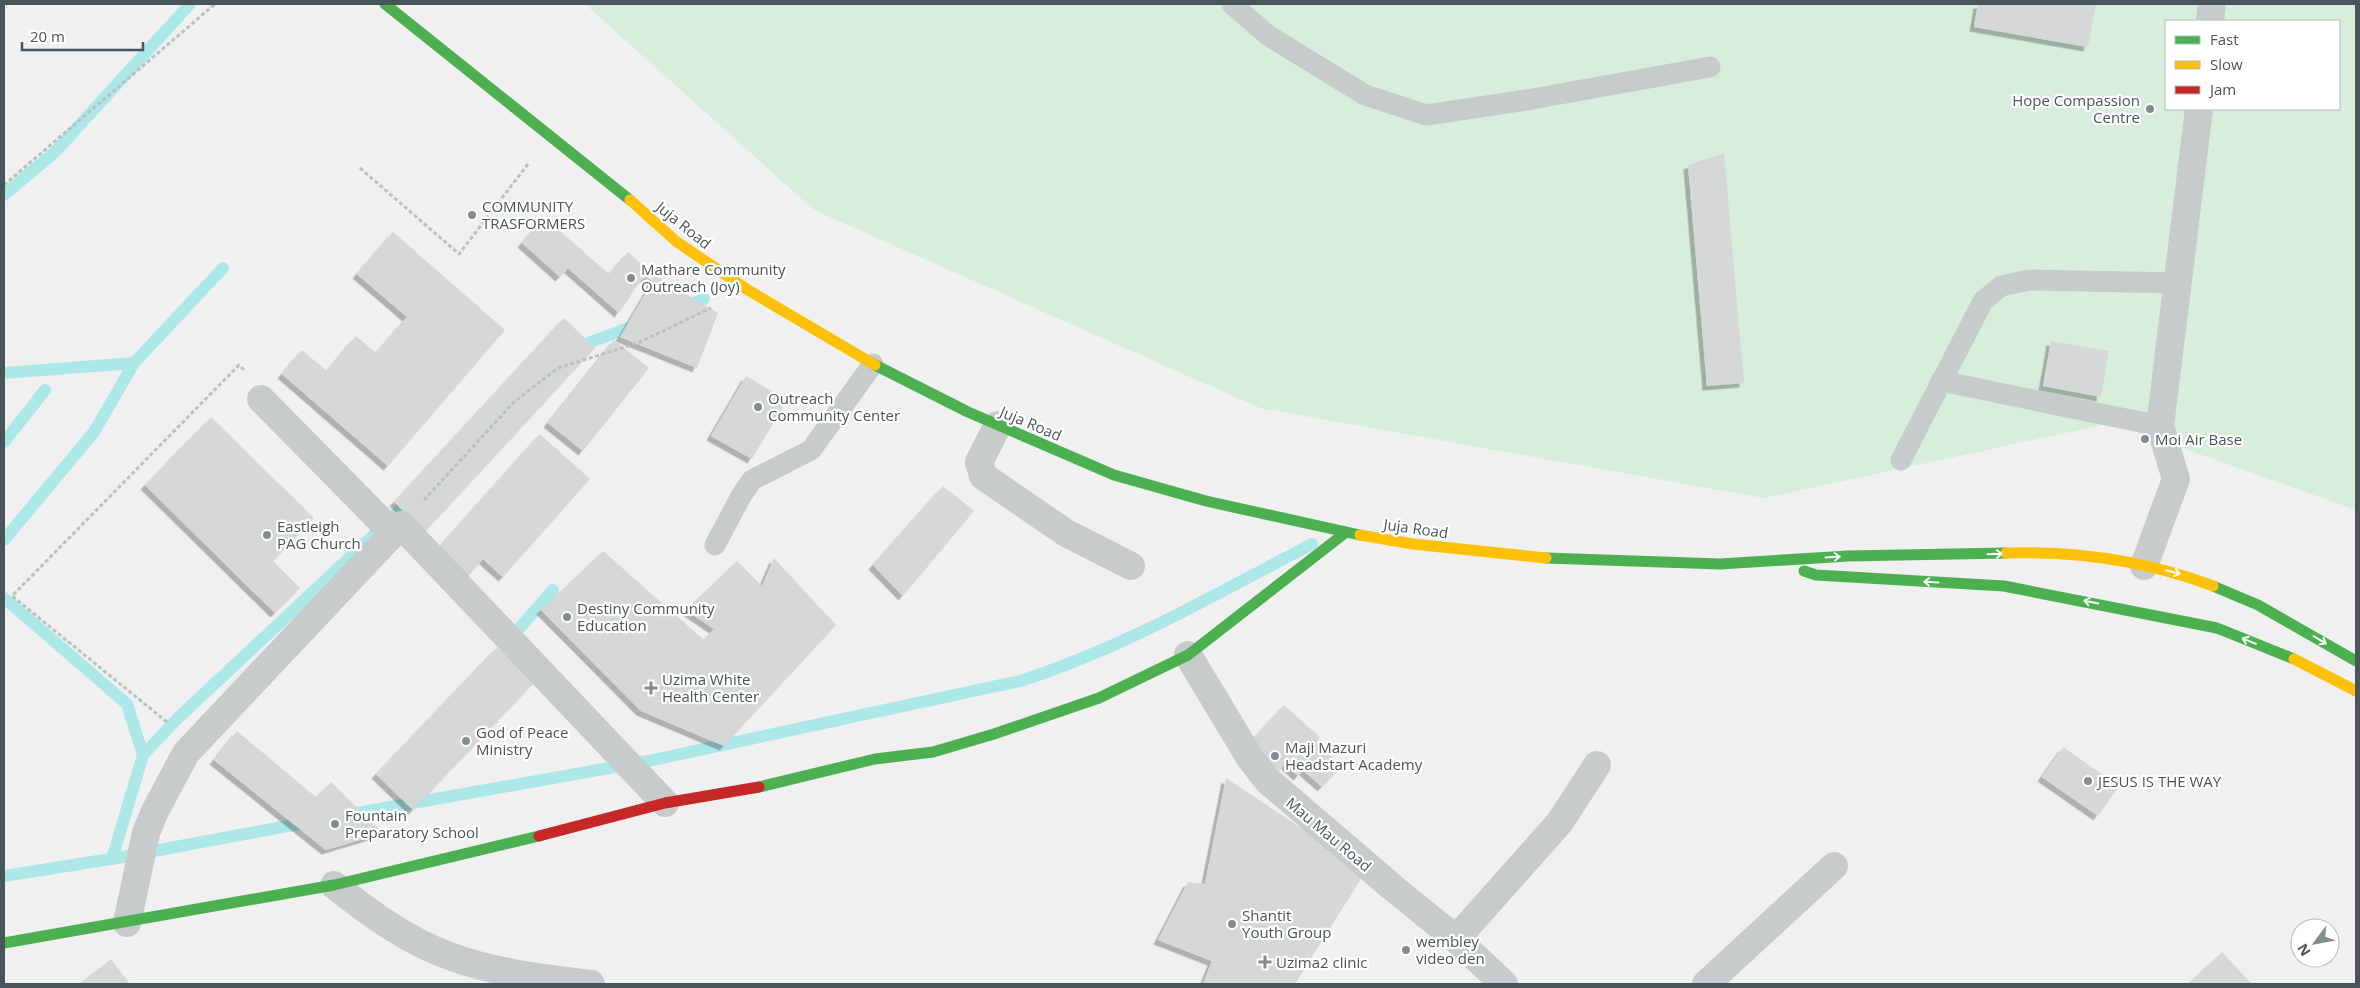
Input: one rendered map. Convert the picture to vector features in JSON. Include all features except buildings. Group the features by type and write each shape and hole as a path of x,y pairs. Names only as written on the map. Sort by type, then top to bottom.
{"main road":[{"name":"Juja Road","path":"386,4 550,136 677,242 748,290 874,364 998,425 1114,475 1206,502 1345,533 1413,544 1560,559 1720,564 1848,556 2031,552 2082,554 2181,574 2258,605 2356,661"},
{"path":"4,943 127,923 252,898 334,885 512,843 664,803 762,786 875,759 933,752 994,734 1098,698 1188,655 1345,533"},
{"path":"1784,561 1816,575 2004,586 2217,628 2305,664 2356,691"}],"street":[{"path":"2210,20 2212,4"},
{"path":"2144,566 2176,479 2160,426 2199,110"},
{"path":"261,400 397,529 664,803"},
{"path":"998,425 979,462 983,476 1066,534 1131,566"},
{"path":"127,923 146,834 155,811 186,753 397,529"},
{"name":"Mau Mau Road","path":"1188,655 1250,758 1267,780 1456,939 1504,984"},
{"path":"1456,939 1560,822 1597,765"},
{"path":"1706,984 1834,866"},
{"path":"334,885 366,911 417,942 450,957 522,975 591,984"}],"lane":[{"path":"1232,4 1269,36 1365,95 1426,114 1527,100 1710,67"},
{"path":"1901,460 1983,300 2001,286 2029,280 2178,283"},
{"path":"715,545 741,496 752,480 811,450 874,364"},
{"path":"1941,382 2160,426"}],"path":[{"path":"4,186 215,4"},
{"path":"360,168 459,254 550,136"},
{"path":"397,529 514,402 558,368 638,343 748,290"},
{"path":"196,741 165,720 12,596 239,365 246,372"}],"green space":[{"path":"585,4 2356,4 2356,510 2112,423 1764,498 1260,408 814,210"}],"waterway":[{"path":"4,195 56,151 190,4"},
{"path":"4,540 94,432 134,363 223,268"},
{"path":"683,307 704,299"},
{"path":"575,348 641,323"},
{"path":"4,373 134,363"},
{"path":"4,442 45,390"},
{"path":"112,859 143,755 178,718 393,517 412,496"},
{"path":"346,815 648,761 1020,681 1096,653 1169,619 1312,544"},
{"path":"508,641 553,590"},
{"path":"4,598 127,704 143,755"},
{"path":"4,876 117,858 309,822"}],"traffic: fast":[{"path":"385,4 630,200"},
{"path":"875,365 968,412 1114,475 1206,501 1360,535"},
{"path":"759,787 875,759 933,752 994,734 1099,698 1188,655 1345,533"},
{"path":"1546,558 1720,564 1848,556 2006,553"},
{"path":"1804,571 1816,575 2004,586 2217,628 2294,659"},
{"path":"2213,586 2258,605 2356,661"},
{"path":"4,943 334,885 539,836"}],"traffic: slow":[{"path":"630,200 677,242 748,290 875,365"},
{"path":"1360,535 1413,544 1546,558"},
{"path":"2006,553 2059,554 2111,559 2163,570 2213,586"},
{"path":"2294,659 2356,691"}],"traffic: jam":[{"path":"539,836 665,803 759,787"}],"place":[{"name":"Hope Compassion Centre","path":"2150,109"},
{"name":"COMMUNITY TRASFORMERS","path":"472,215"},
{"name":"Mathare Community Outreach (Joy)","path":"631,278"},
{"name":"Outreach Community Center","path":"758,407"},
{"name":"Moi Air Base","path":"2145,439"},
{"name":"Eastleigh PAG Church","path":"267,535"},
{"name":"Destiny Community Education","path":"567,617"},
{"name":"Uzima White Health Center","path":"651,688"},
{"name":"God of Peace Ministry","path":"466,741"},
{"name":"Maji Mazuri Headstart Academy","path":"1275,756"},
{"name":"JESUS IS THE WAY","path":"2088,781"},
{"name":"Fountain Preparatory School","path":"335,824"},
{"name":"Shantit Youth Group","path":"1232,924"},
{"name":"wembley video den","path":"1406,950"},
{"name":"Uzima2 clinic","path":"1265,962"}]}
